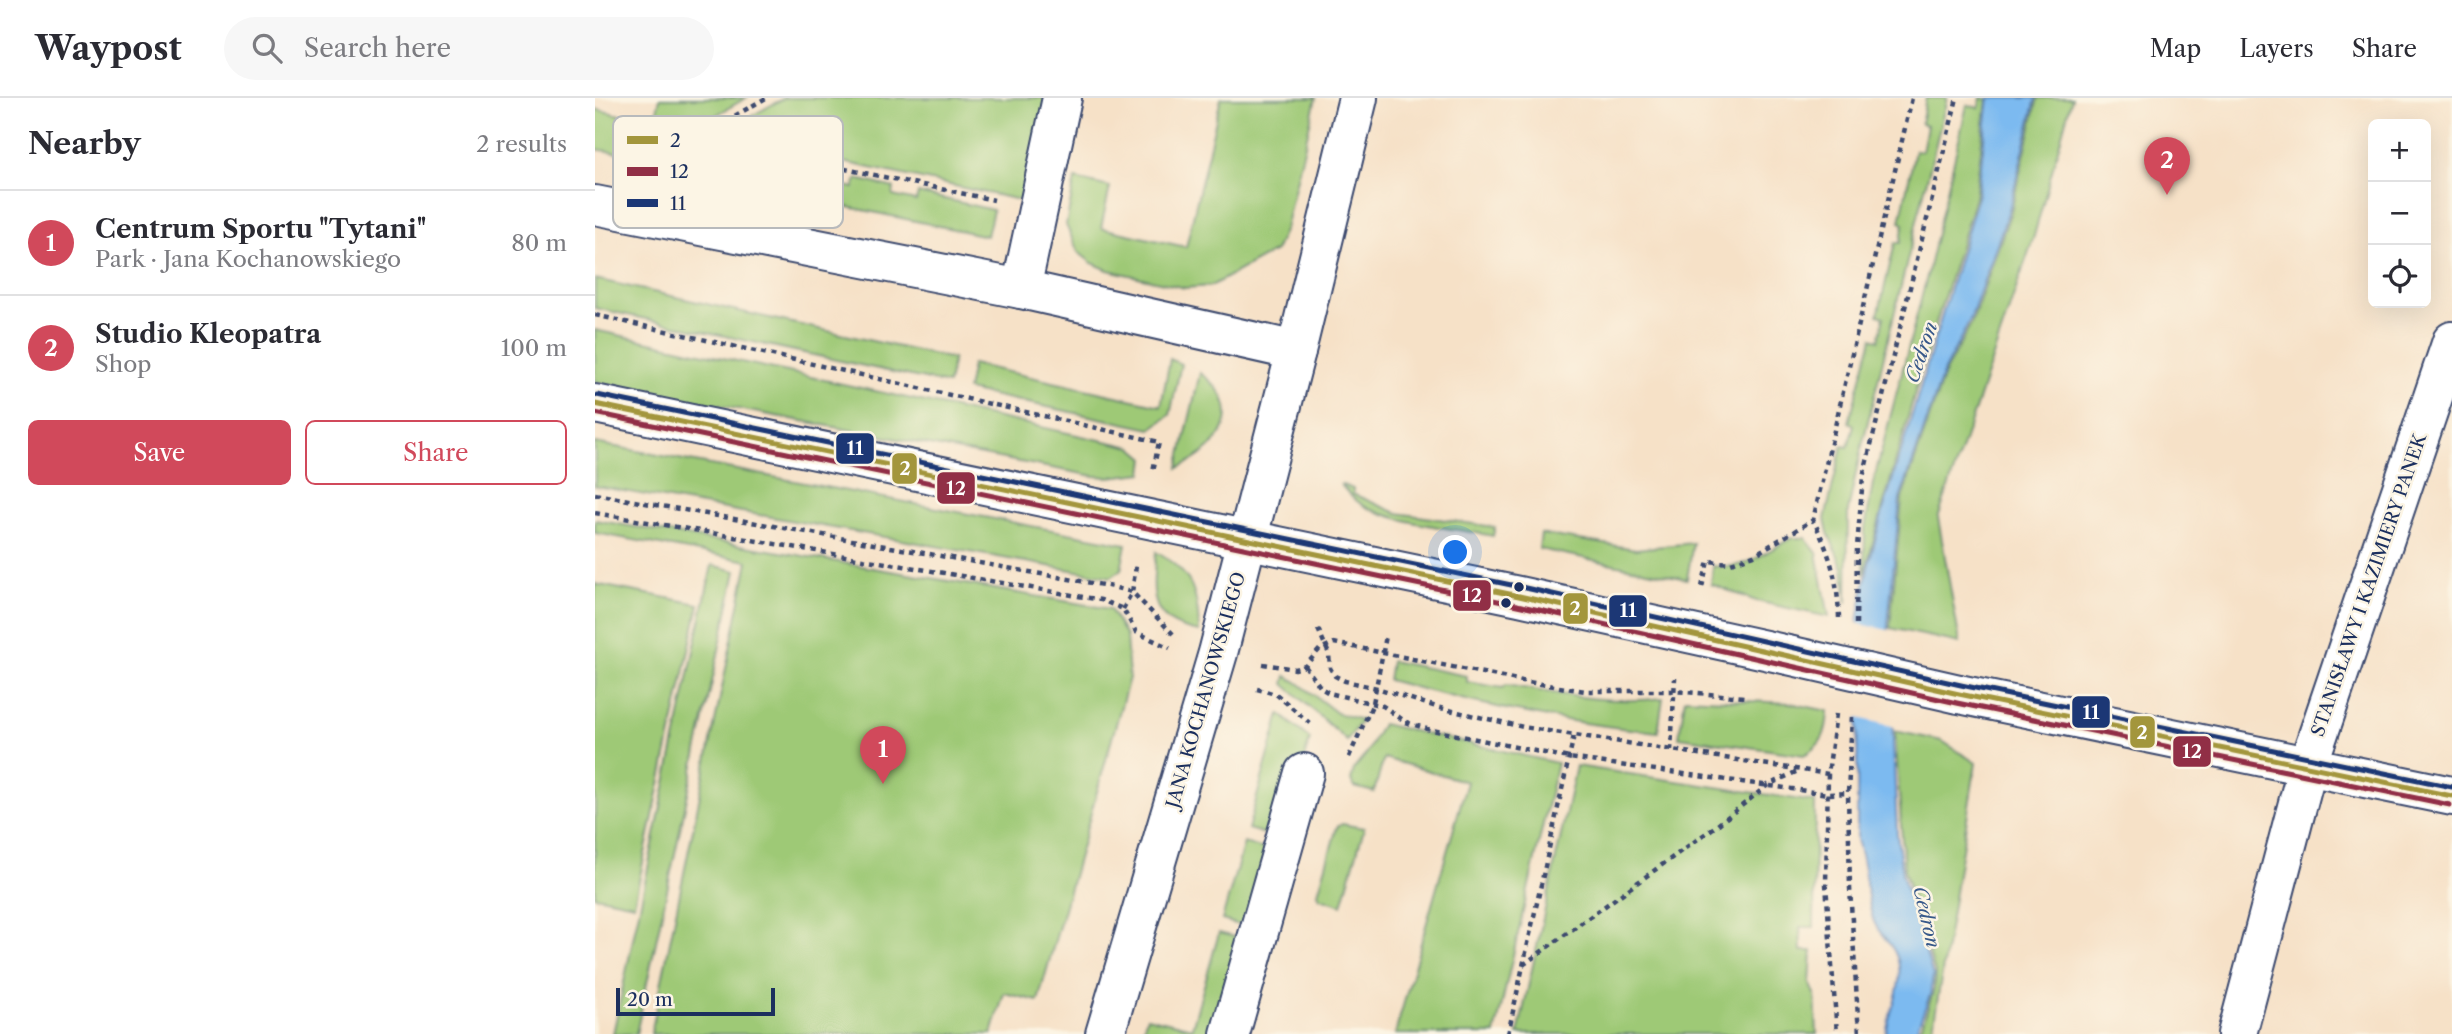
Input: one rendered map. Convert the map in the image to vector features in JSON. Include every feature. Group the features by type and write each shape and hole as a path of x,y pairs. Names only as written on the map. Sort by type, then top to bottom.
{"street":[{"path":"1021,289 1062,98"},
{"name":"JANA KOCHANOWSKIEGO","path":"1105,1034 1248,540 1357,98"},
{"path":"595,205 613,209"},
{"path":"712,228 1021,289 1296,351"},
{"name":"STANISŁAWY I KAZIMIERY PANEK","path":"2237,1034 2308,765 2452,341"},
{"path":"595,404 1520,596 1959,694 2452,796"},
{"path":"1230,1034 1304,773"}],"path":[{"path":"735,116 766,98"},
{"path":"1700,594 1708,561 1731,563 1754,555 1813,520 1912,98"},
{"path":"1856,633 1858,536 1863,477 1957,98"},
{"path":"843,168 1039,209"},
{"path":"595,315 1159,442 1132,592 1123,609"},
{"path":"595,494 1132,592 1167,629 1214,665"},
{"path":"595,513 1101,600 1123,609 1136,632 1168,646 1184,668 1214,665 1295,668 1305,666 1320,649 1334,643 1585,691 1674,691 1749,697"},
{"path":"1318,629 1335,676 1436,707 1523,727 1828,774 1826,884 1837,1034"},
{"path":"1354,747 1373,703 1386,636"},
{"path":"1305,666 1321,688 1329,693 1383,706 1406,722 1427,729 1569,758 1828,794 1848,793"},
{"path":"1671,751 1675,677"},
{"path":"1852,714 1848,793 1850,888 1859,1034"},
{"path":"1508,1034 1574,735"},
{"path":"1523,965 1769,785 1801,770"}],"green space":[{"path":"660,98 746,98 714,116 656,116"},
{"path":"784,98 1047,98 1024,201 843,162 843,116 751,116"},
{"path":"1221,98 1316,98 1285,229 1275,251 1211,286 1185,288 1108,270 1092,263 1078,252 1066,225 1075,179 1110,187 1101,228 1186,247"},
{"path":"1926,98 1947,98 1848,511 1847,603 1843,568 1825,519 1842,446 1848,447 1854,425 1849,422 1872,338 1879,340 1884,317 1878,315 1895,243 1900,243 1904,224 1900,222 1915,150 1922,151 1927,126 1921,124"},
{"path":"1981,98 1987,99 1975,198 1919,378 1864,575 1865,529 1873,483 1926,280 1967,105 1979,108"},
{"path":"2038,98 2072,98 2034,236 1938,518 1960,643 1890,628 1902,499 1945,372 1972,322 2011,211"},
{"path":"595,109 624,116 613,116 613,152 595,149"},
{"path":"857,179 894,188 893,196 916,201 918,193 993,210 987,236 843,206 843,185 854,188"},
{"path":"595,279 953,359 948,384 595,308"},
{"path":"595,330 1132,447 1145,458 1143,473 1094,476 595,382"},
{"path":"1170,359 1181,364 1170,415 1151,429 967,390 972,364 1161,406"},
{"path":"1200,373 1224,400 1227,413 1225,426 1207,449 1178,468"},
{"path":"595,443 1126,544 1121,570 1111,577 595,486"},
{"path":"1340,484 1353,489 1353,494 1397,513 1495,527 1493,536 1394,518 1360,504"},
{"path":"595,520 1110,609 1126,636 1129,678 1038,1001 1004,993 992,1034 651,1034 748,561 595,533"},
{"path":"1541,534 1636,549 1693,543 1687,579 1539,549"},
{"path":"1792,538 1805,538 1817,553 1829,617 1756,601 1711,584 1713,566 1746,563"},
{"path":"1156,552 1178,568 1191,585 1197,606 1199,632 1182,628 1161,614 1154,593"},
{"path":"712,565 736,571 636,1034 613,1034"},
{"path":"595,584 699,604 634,904 595,896"},
{"path":"1391,661 1467,676 1467,682 1503,688 1506,685 1604,699 1663,698 1658,732 1556,719 1421,689 1388,680"},
{"path":"1286,676 1337,713 1362,720 1347,741 1284,684"},
{"path":"1685,698 1790,703 1828,711 1827,725 1820,742 1804,755 1679,737"},
{"path":"1280,714 1310,739 1279,838 1248,829"},
{"path":"1382,724 1557,763 1495,1034 1395,1034 1467,782 1384,758 1374,792 1354,787 1351,780 1354,769 1367,753"},
{"path":"1895,731 1942,741 1976,763 1932,1034 1919,1034 1934,989 1935,973 1904,870"},
{"path":"1576,766 1815,802 1814,927 1800,927 1801,951 1812,951 1810,983 1815,994 1817,1034 1518,1034"},
{"path":"1342,824 1364,828 1342,905 1320,898 1318,893 1337,827"},
{"path":"1244,843 1277,853 1253,929 1222,920"},
{"path":"1219,933 1251,941 1223,1034 1141,1034 1147,1017 1192,1028"}],"water":[{"path":"1989,98 2036,98 2009,210 1970,320 1944,370 1900,499 1888,624 1897,834 1902,874 1933,976 1930,995 1915,1034 1886,1034 1899,984 1899,966 1895,952 1873,919 1857,840 1858,620 1882,515 1977,199"}],"pier":[{"path":"1855,623 1892,631 1896,727 1854,717"}],"transit line":[{"name":"11","path":"597,395 1521,587 1961,685 2452,787"},
{"name":"2","path":"595,404 1519,596 1959,694 2452,796"},
{"name":"12","path":"595,413 1517,605 1957,703 2450,805"}],"place":[{"name":"Studio Kleopatra","path":"2167,195"},
{"name":"Centrum Sportu \"Tytani\"","path":"883,784"}],"water label":[{"name":"Cedron","path":"1921,352"},
{"name":"Cedron","path":"1927,917"}]}
